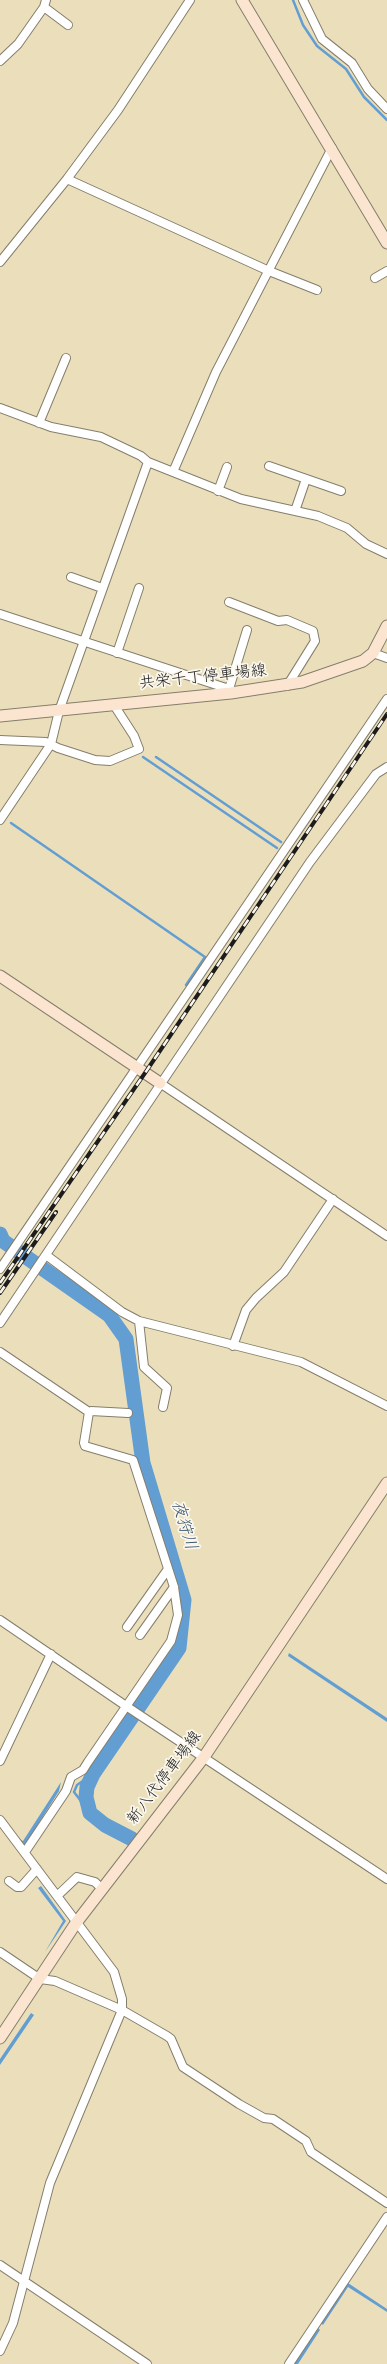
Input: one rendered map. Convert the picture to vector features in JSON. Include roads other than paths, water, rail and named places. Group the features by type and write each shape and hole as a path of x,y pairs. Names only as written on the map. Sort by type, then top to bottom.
{"main road":[{"path":"242,0 332,148 387,243"},
{"name":"共栄千丁停車場線","path":"0,716 287,686 364,661 372,653 387,626"},
{"path":"0,976 160,1083"},
{"name":"新八代停車場線","path":"0,2038 76,1923 204,1757 387,1483"}],"street":[{"path":"0,262 67,179 118,110 190,0"},
{"path":"303,0 322,39 352,63 359,71 368,89 387,109"},
{"path":"0,61 18,44 44,2 68,25"},
{"path":"173,472 216,372 332,148"},
{"path":"67,179 269,271 317,290"},
{"path":"375,278 387,271"},
{"path":"39,423 66,358"},
{"path":"0,408 39,423 101,438 141,456 148,462 241,499 318,516 347,528 366,544 387,554"},
{"path":"0,820 51,744 59,711 148,462"},
{"path":"270,466 341,491"},
{"path":"218,491 226,467"},
{"path":"295,511 306,479"},
{"path":"71,578 102,588"},
{"path":"117,653 139,588"},
{"path":"228,602 278,621 287,620 313,631 315,640 287,686"},
{"path":"0,614 230,691 246,630"},
{"path":"372,653 387,658"},
{"path":"0,1269 138,1068 387,699"},
{"path":"0,740 51,744 58,748 95,760 110,761 136,752 139,749 134,736 114,705"},
{"path":"0,1323 310,862 376,774 387,767"},
{"path":"160,1083 387,1236"},
{"path":"233,1346 246,1310 256,1298 284,1272 333,1199"},
{"path":"46,1256 122,1312 139,1327 233,1346 306,1364 387,1406"},
{"path":"139,1327 144,1367 167,1388 163,1407"},
{"path":"0,1352 89,1412 128,1413"},
{"path":"25,1852 66,1791 71,1777 83,1770 128,1707 175,1635 178,1615 174,1586 133,1460 85,1446 84,1443 89,1412"},
{"path":"127,1627 168,1569"},
{"path":"140,1635 174,1586"},
{"path":"0,1620 387,1879"},
{"path":"0,1761 51,1654"},
{"path":"0,1820 114,1972 122,1999 122,2010 50,2183 26,2281 13,2323 0,2351"},
{"path":"9,1881 17,1887 21,1887 37,1869"},
{"path":"57,1896 77,1877 95,1882 102,1888"},
{"path":"0,1952 40,1979 55,1981 122,2010 171,2039 183,2067 239,2104 264,2118 273,2119 306,2141 311,2152 387,2203"},
{"path":"289,2364 387,2217"},
{"path":"0,2265 148,2364"}],"water":[{"path":"289,1653 387,1718 387,1722 288,1656"},
{"path":"61,1782 59,1791 25,1845 17,1838 23,1841"},
{"path":"41,1886 66,1921 45,1952 63,1921 38,1888"},
{"path":"31,2013 34,2015 0,2065 0,2059"},
{"path":"348,2283 387,2309 387,2312 348,2287 323,2325 321,2323"},
{"path":"318,2328 320,2330 298,2364 294,2364"}],"waterway":[{"path":"293,0 303,25 317,46 346,69 364,97 387,120"},
{"path":"143,757 277,848"},
{"path":"156,757 281,842"},
{"path":"11,823 205,957 186,985"},
{"name":"夜狩川","path":"0,1234 3,1241 109,1315 126,1339 143,1463 184,1600 179,1648 93,1774 87,1787 86,1797 90,1813 105,1825 132,1839"},
{"path":"90,1813 74,1792 77,1785 93,1774"}],"railway":[{"path":"0,1283 145,1073 387,714"},
{"path":"0,1293 56,1212"}]}
